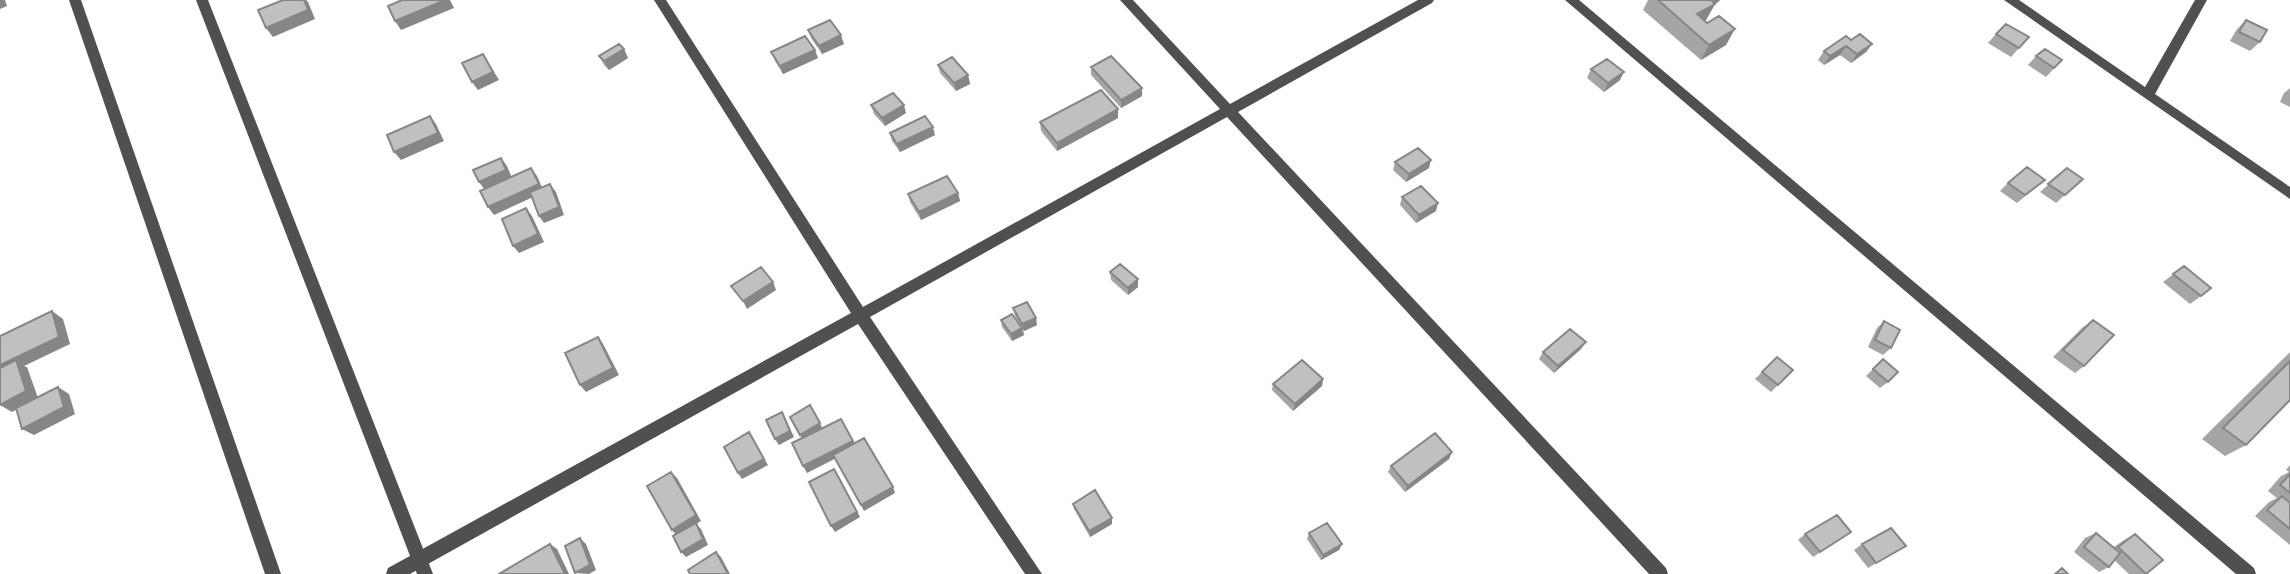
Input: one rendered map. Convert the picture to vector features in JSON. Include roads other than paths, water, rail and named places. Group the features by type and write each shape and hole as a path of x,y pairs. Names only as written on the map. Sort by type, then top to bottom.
{"street":[{"path":"75,0 273,574"},
{"path":"202,0 422,567"},
{"path":"660,0 861,316 1034,574"},
{"path":"1126,0 1660,574"},
{"path":"394,574 422,567 861,316 1428,0"},
{"path":"1571,0 2248,574"},
{"path":"2010,0 2290,194"},
{"path":"2148,94 2201,0"}]}
